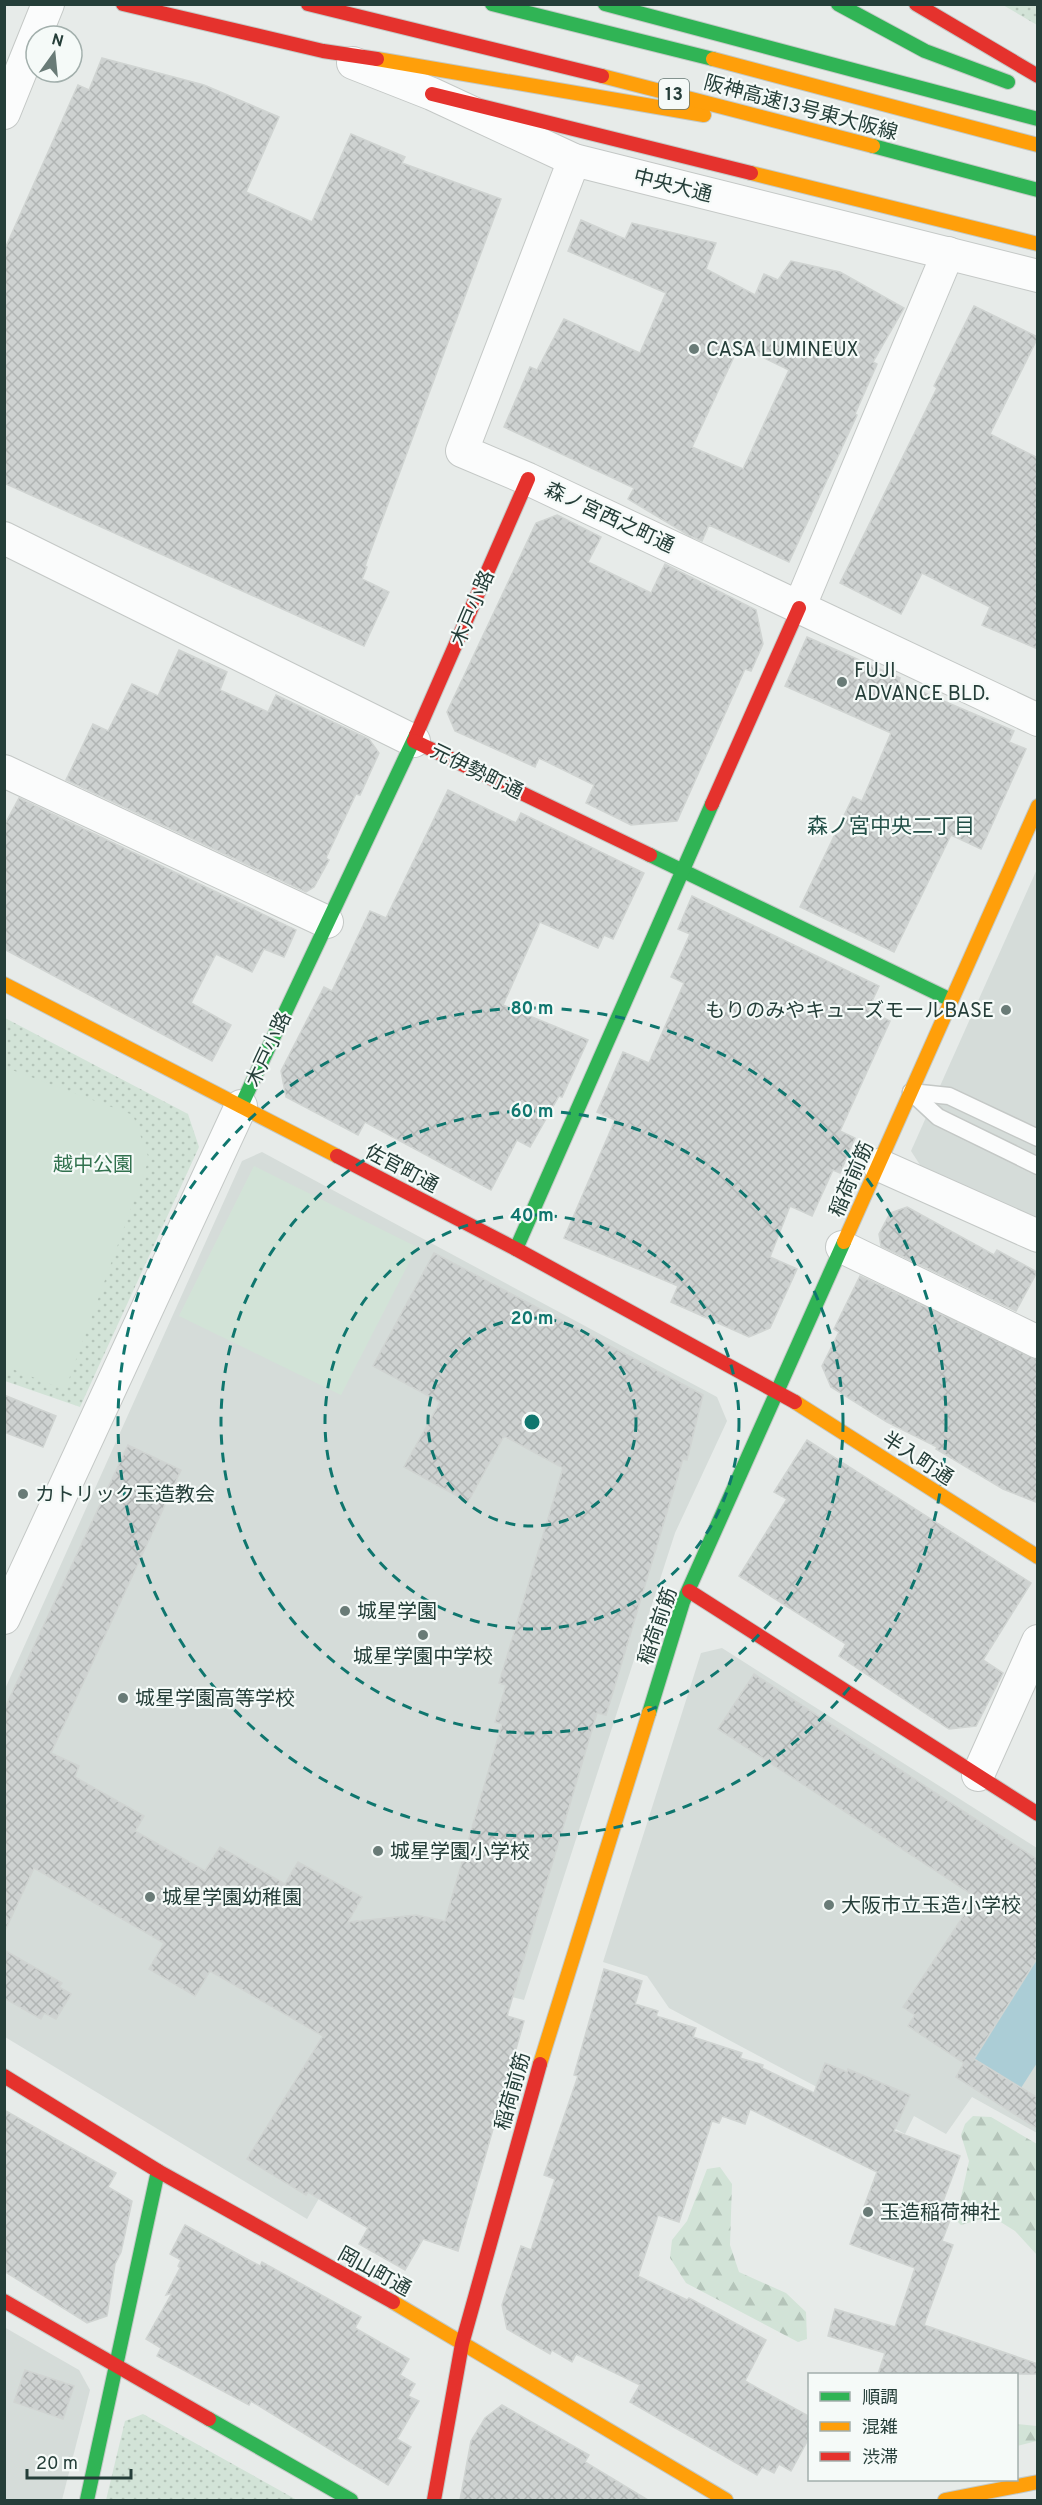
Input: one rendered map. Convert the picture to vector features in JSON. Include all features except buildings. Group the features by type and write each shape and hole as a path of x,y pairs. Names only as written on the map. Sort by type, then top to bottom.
{"main road":[{"name":"中央大通","path":"123,4 323,51 505,79 762,125 1038,199"},
{"name":"阪神高速13号東大阪線","path":"308,4 666,92 1038,190"},
{"name":"阪神高速13号東大阪線","path":"492,4 674,49 1038,145"},
{"path":"605,4 1038,119"},
{"path":"838,4 925,51 1008,82"},
{"path":"916,4 1036,72"},
{"path":"432,94 1038,244"},
{"name":"木戸小路","path":"241,1106 414,741 528,478"},
{"path":"516,1249 685,871 799,608"},
{"name":"元伊勢町通","path":"414,741 951,1000"},
{"name":"稲荷前筋","path":"434,2500 462,2344 535,2079 688,1591 1035,816"},
{"name":"佐官町通","path":"4,984 516,1249 778,1391"},
{"name":"半入町通","path":"778,1391 1038,1557"},
{"path":"688,1591 1038,1814"},
{"name":"岡山町通","path":"4,2076 158,2171 462,2344 726,2500"},
{"path":"87,2500 118,2366 158,2171"},
{"path":"4,2301 351,2500"},
{"path":"945,2500 1038,2482"}],"street":[{"path":"4,113 48,4"},
{"name":"中央大通","path":"323,51 432,94 574,160 1038,276"},
{"name":"森ノ宮西之町通","path":"574,160 462,451 528,478 1038,720"},
{"path":"799,608 948,253"},
{"name":"元伊勢町通","path":"5,540 414,741"},
{"path":"4,771 327,922"},
{"name":"木戸小路","path":"4,1618 241,1106"},
{"path":"879,1165 1038,1236"},
{"path":"842,1247 1038,1342"},
{"path":"978,1775 1038,1641"}],"lane":[{"path":"911,1092 949,1096 1038,1138"},
{"path":"911,1092 938,1117 1038,1166"}],"shaded area":[{"name":"もりのみやキューズモールBASE","path":"1037,869 1037,1221 922,1168 911,1151"},
{"name":"城星学園","path":"262,1152 717,1397 727,1421 675,1533 524,2000 446,1981 307,2219 5,2037 5,1689 242,1161"},
{"name":"大阪市立玉造小学校","path":"722,1648 1037,1848 1037,2133 972,2097 946,2134 914,2116 905,2134 669,2008 647,1976 603,1962 701,1653"},
{"path":"4,2327 79,2370 90,2390 62,2500 5,2500"}],"green space":[{"path":"1003,5 1037,5 1037,25"},
{"name":"越中公園","path":"5,1018 188,1114 199,1147 80,1407 5,1381"},
{"name":"越中公園","path":"4,1067 133,1115 149,1159 65,1390 5,1366"},
{"path":"254,1166 417,1247 341,1395 179,1316"},
{"path":"973,2116 991,2117 1037,2144 1037,2255 1015,2231 991,2216 961,2225 956,2220 969,2161 961,2135 965,2124"},
{"path":"720,2167 732,2184 730,2245 739,2272 786,2293 806,2312 807,2339 798,2342 686,2283 670,2258 672,2240 687,2221 707,2169"},
{"path":"143,2414 297,2500 106,2500 125,2421"},
{"path":"1018,2424 1037,2426 1037,2441 1018,2446"}],"water":[{"path":"1037,1957 1037,2063 1021,2088 974,2059"}],"traffic: fast":[{"path":"492,4 713,59"},
{"path":"605,4 1038,119"},
{"path":"838,4 925,51 1008,82"},
{"path":"873,146 1038,190"},
{"path":"241,1106 416,735"},
{"path":"516,1249 712,804"},
{"path":"650,855 951,1000"},
{"path":"649,1713 683,1602 844,1242"},
{"path":"87,2500 158,2171"},
{"path":"209,2419 351,2500"}],"traffic: slow":[{"path":"377,59 704,115"},
{"path":"713,59 1038,145"},
{"path":"602,76 873,146"},
{"path":"751,173 1038,244"},
{"path":"844,1242 1038,806"},
{"path":"4,984 337,1156"},
{"path":"795,1402 1038,1557"},
{"path":"540,2064 649,1713"},
{"path":"393,2302 726,2500"},
{"path":"945,2500 1038,2482"}],"traffic: jam":[{"path":"123,4 323,51 377,59"},
{"path":"308,4 602,76"},
{"path":"916,4 1038,76"},
{"path":"432,94 751,173"},
{"path":"416,735 528,479"},
{"path":"712,804 799,608"},
{"path":"414,741 650,855"},
{"path":"337,1156 516,1249 795,1402"},
{"path":"689,1591 1038,1814"},
{"path":"434,2500 462,2344 540,2064"},
{"path":"4,2076 158,2171 393,2302"},
{"path":"4,2301 209,2419"}],"place":[{"name":"CASA LUMINEUX","path":"694,349"},
{"name":"FUJI ADVANCE BLD.","path":"842,682"},
{"name":"もりのみやキューズモールBASE","path":"1006,1010"},
{"name":"カトリック玉造教会","path":"23,1494"},
{"name":"城星学園","path":"345,1611"},
{"name":"城星学園中学校","path":"423,1635"},
{"name":"城星学園高等学校","path":"123,1698"},
{"name":"城星学園小学校","path":"378,1851"},
{"name":"城星学園幼稚園","path":"150,1897"},
{"name":"大阪市立玉造小学校","path":"829,1905"},
{"name":"玉造稲荷神社","path":"868,2212"}],"district":[{"name":"森ノ宮中央二丁目","path":"891,826"}]}
